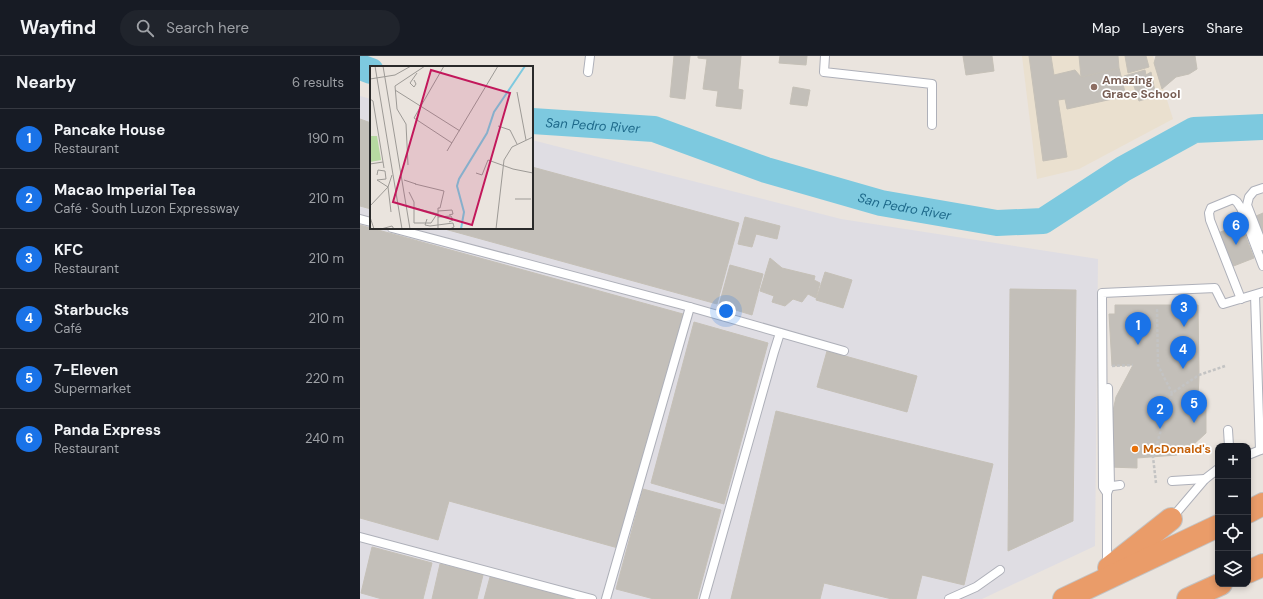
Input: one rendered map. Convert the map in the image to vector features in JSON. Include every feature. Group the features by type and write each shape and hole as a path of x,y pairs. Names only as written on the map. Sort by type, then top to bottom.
{"highway":[{"path":"1251,510 1263,504"},
{"path":"1058,599 1107,569 1171,519"},
{"path":"1064,599 1215,527"},
{"path":"1251,571 1263,565"},
{"path":"1188,599 1215,587"}],"lane":[{"path":"588,72 590,56"},
{"path":"825,56 824,72 932,84 932,125"},
{"path":"1263,188 1254,191 1249,197 1248,205 1263,246"},
{"path":"1241,299 1210,220 1209,213 1211,208 1233,200 1237,202 1241,208 1263,266"},
{"path":"360,219 370,222"},
{"path":"396,229 690,307 844,351"},
{"path":"1107,489 1102,293 1215,288 1223,304 1260,295 1261,450 1251,454"},
{"path":"1107,569 1108,293"},
{"path":"606,599 690,307"},
{"path":"704,599 780,333"},
{"path":"1228,430 1229,443"},
{"path":"1171,519 1205,479 1215,471"},
{"path":"1172,481 1205,479"},
{"path":"1107,489 1120,485"},
{"path":"360,536 592,599"},
{"path":"949,599 976,587 1000,570"}],"path":[{"path":"1157,309 1158,365 1172,393"},
{"path":"1108,366 1133,365"},
{"path":"1156,483 1153,457 1172,393 1199,375 1225,366"}],"shaded area":[{"name":"Amazing Grace School","path":"1022,56 1153,56 1173,119 1079,169 1037,179"},
{"path":"360,96 370,99 370,229 533,229 533,140 841,219 1098,259 1095,546 982,599 360,599"}],"building":[{"path":"674,56 690,56 685,99 670,97"},
{"path":"698,56 741,56 738,89 743,90 741,109 716,106 718,91 703,89 707,59 698,58"},
{"path":"780,56 807,56 806,65 779,63"},
{"path":"963,56 992,56 994,71 966,75"},
{"path":"1029,56 1051,56 1054,75 1075,70 1081,77 1119,68 1126,96 1067,109 1065,99 1058,100 1067,157 1043,161"},
{"path":"1079,56 1118,56 1119,68 1081,77"},
{"path":"1125,56 1146,56 1149,67 1128,73"},
{"path":"1156,56 1195,56 1197,69 1189,74 1176,77 1162,89 1154,63"},
{"path":"1145,70 1146,75 1151,72 1156,96 1139,101 1132,80 1126,82 1124,76"},
{"path":"793,87 810,90 807,106 790,104"},
{"path":"360,119 370,123 370,209 360,206"},
{"path":"533,167 739,223 717,304 445,229 533,229"},
{"path":"1263,213 1263,235 1256,216"},
{"path":"745,217 780,226 777,239 756,234 752,247 738,244"},
{"path":"1241,224 1254,258 1231,267 1218,233"},
{"path":"360,225 683,314 618,548 449,501 438,540 360,518"},
{"path":"770,258 782,268 815,276 814,280 820,283 816,298 808,294 802,302 793,299 785,306 772,302 774,296 760,291"},
{"path":"730,265 763,274 752,315 719,305"},
{"path":"825,272 852,280 843,308 816,300"},
{"path":"1010,289 1076,290 1073,521 1008,551"},
{"path":"1115,305 1198,305 1198,399 1206,400 1206,433 1193,445 1177,445 1177,455 1137,458 1137,468 1109,467 1111,420 1116,397 1133,365 1112,366 1109,314 1115,314"},
{"path":"694,322 768,343 724,504 651,483"},
{"path":"827,351 917,376 907,412 817,387"},
{"path":"776,411 993,464 964,585 922,575 916,599 892,599 824,583 820,599 731,599"},
{"path":"643,489 721,510 697,599 654,599 616,589"},
{"path":"372,547 432,563 423,599 382,599 361,593"},
{"path":"440,564 483,575 477,599 432,599"},
{"path":"490,577 574,599 484,599"}],"waterway":[{"name":"San Pedro River","path":"360,67 370,71"},
{"name":"San Pedro River","path":"533,121 654,129 766,170 881,203 997,223 1043,221 1123,169 1194,130 1263,127"}],"place":[{"name":"Amazing Grace School","path":"1094,87"},
{"name":"Panda Express","path":"1236,245"},
{"name":"KFC","path":"1184,327"},
{"name":"Pancake House","path":"1138,345"},
{"name":"Starbucks","path":"1183,369"},
{"name":"7-Eleven","path":"1194,423"},
{"name":"Macao Imperial Tea","path":"1160,429"},
{"name":"McDonald's","path":"1135,449"}]}
